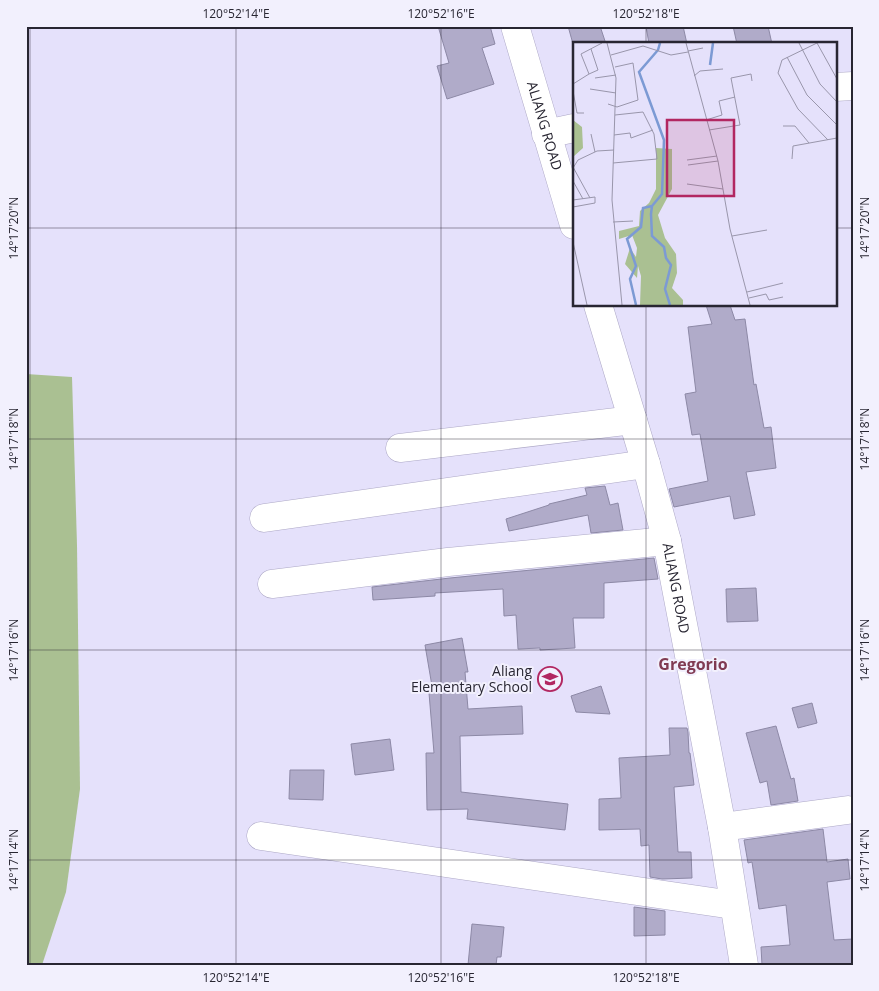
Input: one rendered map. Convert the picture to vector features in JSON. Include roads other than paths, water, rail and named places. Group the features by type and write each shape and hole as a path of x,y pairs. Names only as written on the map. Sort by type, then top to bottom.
{"street":[{"name":"ALIANG ROAD","path":"515,26 573,222"},
{"path":"836,88 853,86"},
{"path":"546,134 573,128"},
{"name":"ALIANG ROAD","path":"598,306 646,464 666,541 722,827 744,965"},
{"path":"400,448 633,420"},
{"path":"264,518 646,464"},
{"path":"272,584 448,562 666,541"},
{"path":"722,827 848,810"},
{"path":"261,836 734,905"}],"place":[{"name":"Aliang Elementary School","path":"550,679"}],"district":[{"name":"Gregorio","path":"693,664"}]}
